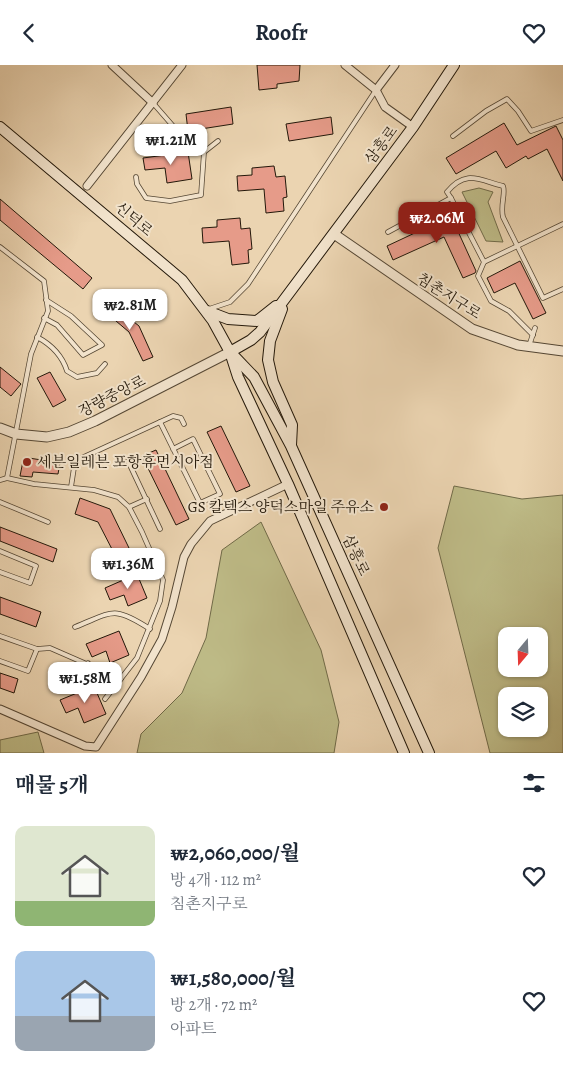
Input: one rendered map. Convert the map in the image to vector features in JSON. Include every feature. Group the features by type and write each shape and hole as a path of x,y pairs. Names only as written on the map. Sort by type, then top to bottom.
{"main road":[{"name":"삼흥로","path":"429,753 291,446 254,377 230,352 251,340 260,332 412,127 454,65"},
{"name":"신덕로","path":"0,127 176,275 213,321 230,352"},
{"path":"205,311 228,319 257,321 286,298"},
{"path":"286,298 270,341 268,360 273,382 292,425 291,446"},
{"path":"230,352 238,377 288,484 404,753"}],"street":[{"path":"112,65 153,103"},
{"path":"87,186 182,65"},
{"path":"345,65 376,90 385,107 412,127"},
{"path":"376,90 395,65"},
{"name":"침촌지구로","path":"334,234 472,329 518,345 563,351"},
{"name":"장량중앙로","path":"0,428 16,433 47,437 69,432 230,352"},
{"path":"0,709 85,746 96,747 141,677 162,639 184,557 191,544 210,521 288,484"}],"lane":[{"path":"205,311 230,302 248,284 376,90"},
{"path":"452,136 486,111 507,99 518,111 531,131 563,121"},
{"path":"153,103 173,126 204,152"},
{"path":"136,177 137,184 146,198 170,201 200,195 204,152 218,141"},
{"path":"484,262 447,192 452,185 466,177 474,177 503,186 505,192 500,206 503,217 543,298 563,289"},
{"path":"388,232 451,198"},
{"path":"534,335 509,311 488,297 478,276 484,262 563,224"},
{"path":"0,247 44,281 48,311 30,357 7,478"},
{"path":"44,318 57,325 83,355 102,345 71,316 46,300"},
{"path":"529,346 535,328"},
{"path":"37,337 51,345 64,361 67,371 77,377 97,373 105,364"},
{"path":"71,487 75,461 173,416 181,419 184,424"},
{"path":"160,422 200,503 220,493 192,439 174,449"},
{"path":"128,461 160,529"},
{"path":"0,481 7,478 34,484 94,490 118,497 129,507 142,531 163,579 160,601 137,658 105,699"},
{"path":"129,507 146,499"},
{"path":"0,502 48,522"},
{"path":"0,551 36,566 30,583 0,572"},
{"path":"75,627 113,612 128,615 150,629"},
{"path":"0,636 37,649 50,648 121,679"},
{"path":"0,661 28,671 37,649"},
{"path":"57,685 83,675 88,663"}],"shaded area":[{"path":"479,188 493,192 488,202 503,242 486,241 462,192"},
{"path":"454,486 522,499 563,495 563,753 490,753 438,548"},
{"path":"261,522 321,650 339,722 334,753 137,753 141,734 182,693 206,638 222,550"},
{"path":"38,732 44,753 0,753 0,740"}],"building":[{"path":"257,65 300,65 299,81 277,84 277,88 259,90"},
{"path":"231,107 233,124 188,131 186,114"},
{"path":"331,117 333,134 289,141 286,124"},
{"path":"504,123 517,145 556,126 563,140 563,181 547,149 528,159 526,156 506,168 496,151 456,174 446,158"},
{"path":"188,152 192,179 167,183 165,168 145,170 143,158"},
{"path":"274,166 276,177 285,176 287,197 283,198 284,211 266,213 264,189 238,191 237,176 252,175 252,168"},
{"path":"0,199 92,278 83,289 0,220"},
{"path":"451,216 476,271 475,273 463,278 444,237 393,260 387,246"},
{"path":"240,218 241,229 250,228 252,249 248,250 249,263 232,265 229,241 203,243 202,228 217,227 217,220"},
{"path":"520,261 546,313 533,319 515,283 494,293 487,278"},
{"path":"109,302 139,326 153,357 143,361 129,332 103,310"},
{"path":"0,367 21,384 11,396 0,387"},
{"path":"50,372 66,400 53,407 37,378"},
{"path":"221,426 250,486 236,492 207,432"},
{"path":"156,450 189,519 176,525 142,456"},
{"path":"29,458 60,463 58,474 33,472 32,477 20,476 23,461"},
{"path":"80,498 110,509 129,548 115,555 98,522 75,514"},
{"path":"0,527 57,549 53,562 0,541"},
{"path":"137,574 147,598 128,606 124,595 110,600 105,588"},
{"path":"0,597 41,612 36,627 0,614"},
{"path":"119,631 129,655 110,663 106,651 92,657 86,644"},
{"path":"0,673 18,679 14,693 0,688"},
{"path":"94,686 106,714 84,723 78,708 66,713 60,700"}],"place":[{"name":"세븐일레븐 포항휴먼시아점","path":"27,462"},
{"name":"GS 칼텍스 양덕스마일 주유소","path":"384,507"}]}
